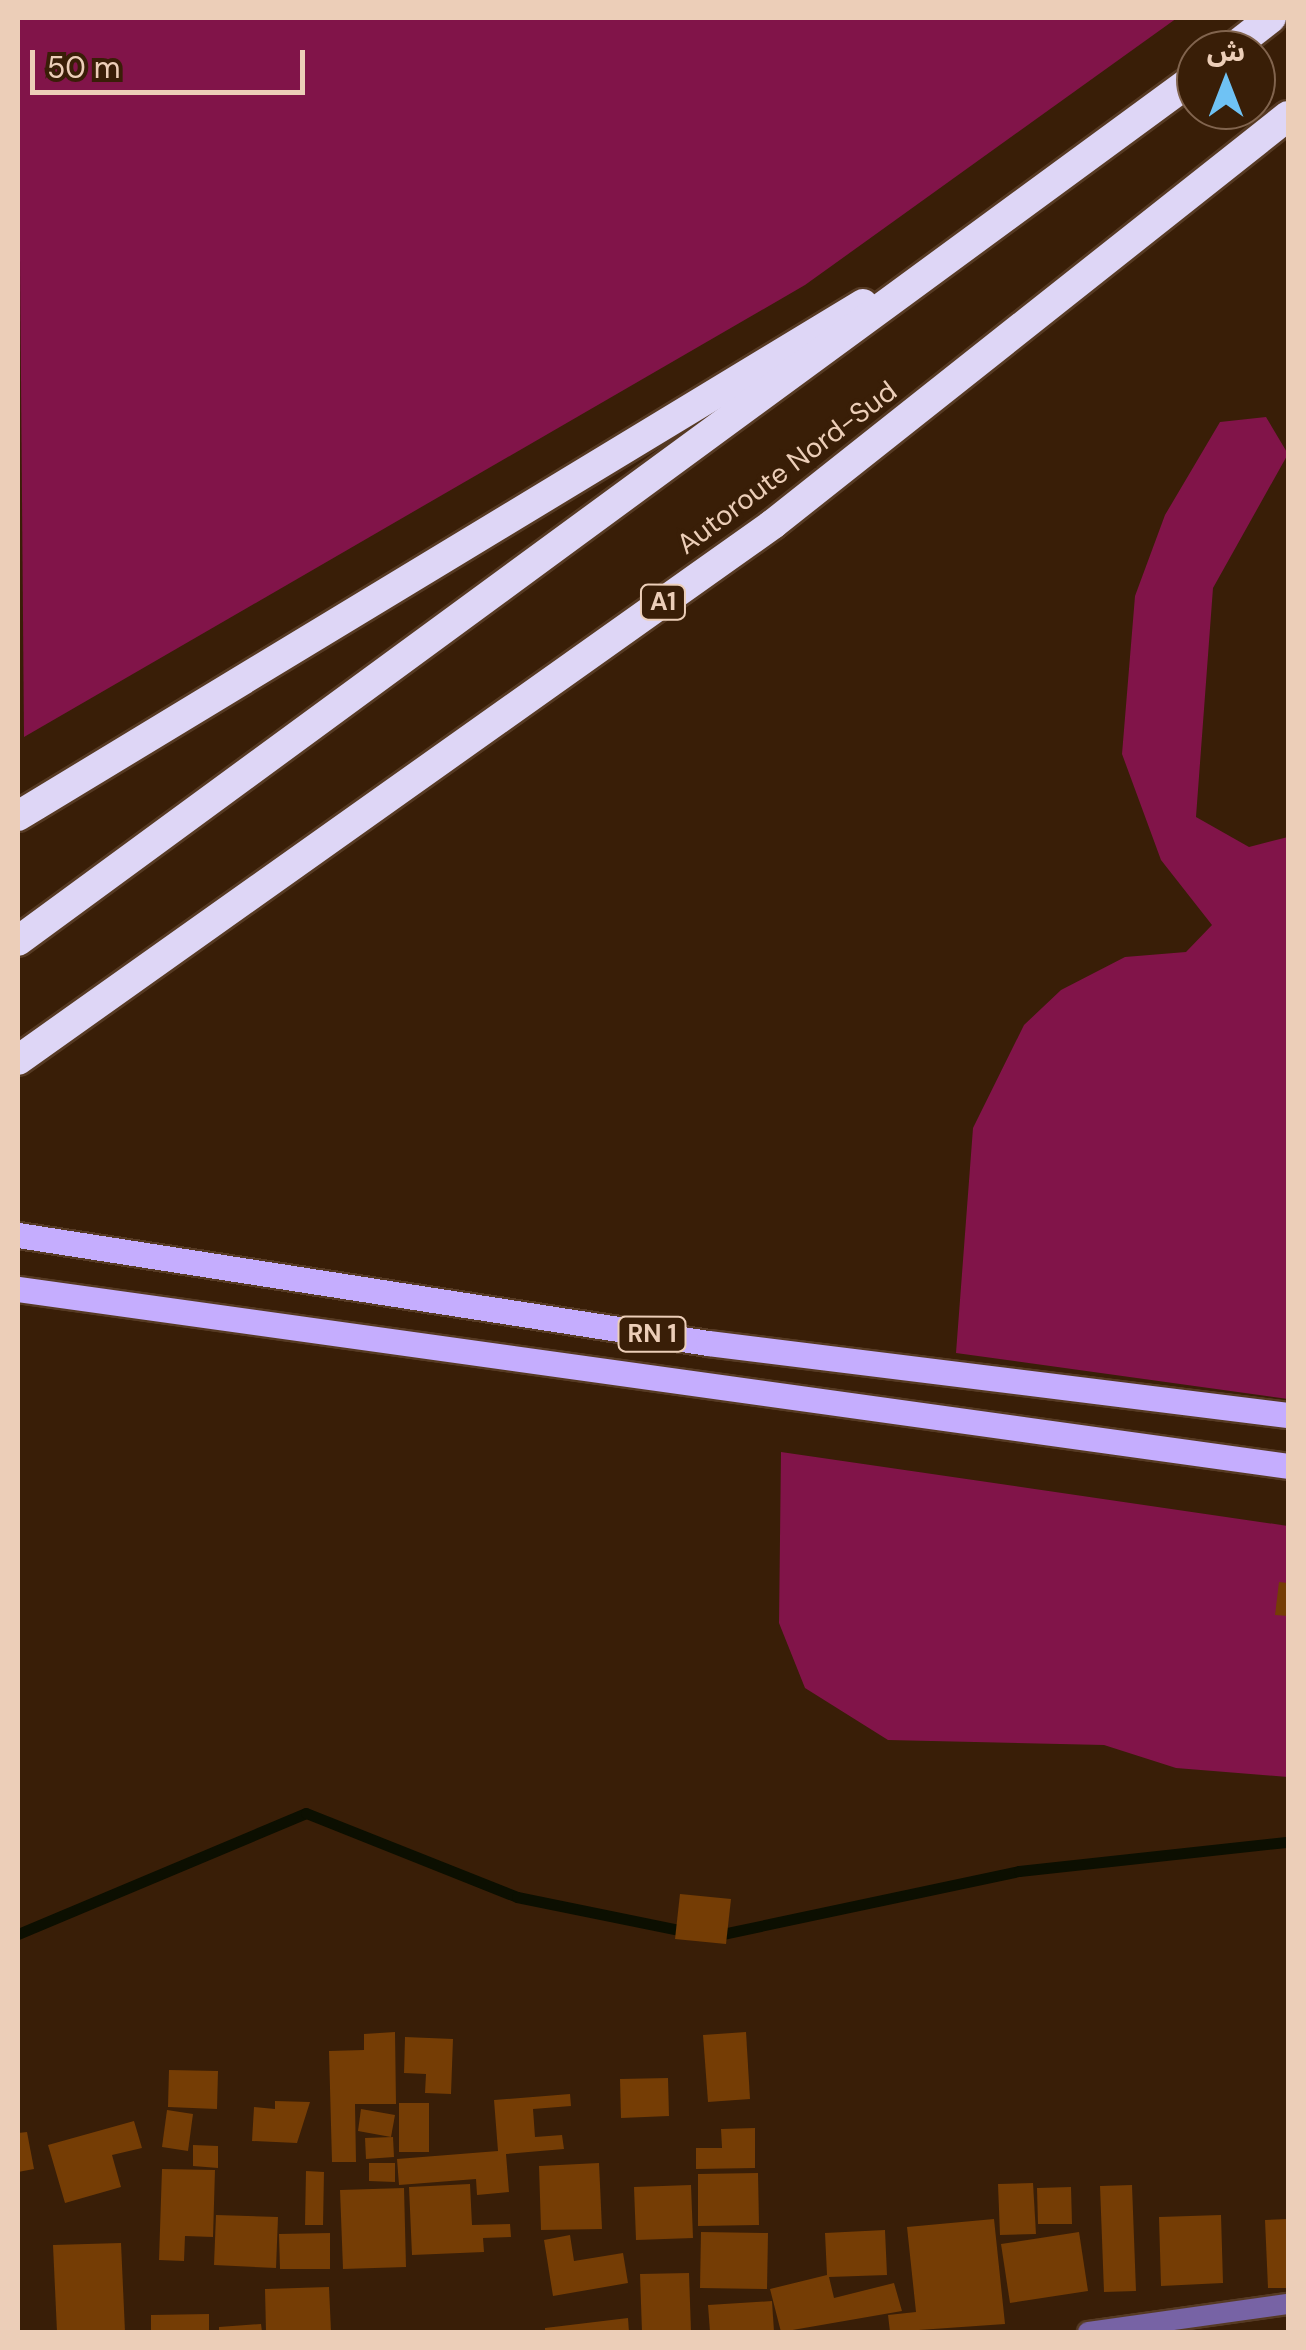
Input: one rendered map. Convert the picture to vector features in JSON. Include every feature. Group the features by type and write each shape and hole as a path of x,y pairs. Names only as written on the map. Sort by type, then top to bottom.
{"highway":[{"path":"18,941 1078,170 1176,92"},
{"name":"Autoroute Nord-Sud","path":"18,1060 773,524 1288,116"},
{"path":"18,816 153,742 1078,170"}],"main road":[{"name":"RN 1","path":"18,1236 708,1343 1288,1415"},
{"name":"RN 1","path":"18,1289 1288,1466"}],"street":[{"path":"1088,2332 1288,2304"}],"shaded area":[{"path":"18,18 1177,18 805,285 24,737"},
{"path":"1266,417 1288,454 1213,588 1196,817 1249,847 1288,837 1288,1399 956,1353 973,1128 1024,1025 1061,990 1125,957 1186,952 1212,925 1161,860 1122,754 1135,596 1165,515 1220,422"},
{"path":"781,1452 1288,1526 1288,1777 1176,1768 1104,1745 888,1740 805,1688 779,1623"}],"building":[{"path":"1279,1582 1288,1583 1288,1616 1275,1615"},
{"path":"680,1894 731,1899 726,1944 675,1939"},
{"path":"395,2032 396,2104 355,2104 356,2162 332,2162 329,2051 364,2050 364,2034"},
{"path":"746,2032 750,2099 708,2102 703,2035"},
{"path":"405,2037 453,2039 451,2094 425,2093 426,2074 404,2073"},
{"path":"169,2070 218,2071 217,2109 168,2107"},
{"path":"668,2078 669,2116 621,2118 620,2079"},
{"path":"570,2094 571,2106 533,2109 535,2137 562,2135 564,2149 506,2154 509,2192 477,2195 476,2179 399,2185 397,2159 498,2151 494,2100"},
{"path":"275,2101 310,2102 297,2143 252,2141 254,2107 275,2109"},
{"path":"399,2103 429,2103 429,2152 399,2152"},
{"path":"361,2109 395,2115 391,2137 358,2131"},
{"path":"167,2110 193,2114 188,2151 162,2147"},
{"path":"134,2121 142,2148 112,2155 121,2187 65,2203 48,2145"},
{"path":"755,2128 755,2168 696,2169 696,2148 722,2148 721,2129"},
{"path":"27,2132 34,2169 18,2172 18,2133"},
{"path":"393,2137 394,2157 366,2159 365,2138"},
{"path":"193,2145 218,2146 218,2168 193,2166"},
{"path":"369,2163 395,2163 395,2182 369,2181"},
{"path":"599,2163 602,2229 541,2230 539,2166"},
{"path":"162,2169 215,2170 213,2237 185,2236 184,2261 159,2260"},
{"path":"306,2171 324,2172 323,2225 305,2225"},
{"path":"758,2173 759,2225 698,2226 698,2174"},
{"path":"1033,2183 1036,2234 1000,2235 998,2184"},
{"path":"470,2184 472,2225 510,2224 511,2237 483,2238 484,2252 412,2255 409,2187"},
{"path":"691,2185 693,2238 636,2240 634,2187"},
{"path":"1132,2185 1136,2291 1104,2292 1100,2186"},
{"path":"1071,2187 1072,2224 1038,2224 1037,2188"},
{"path":"404,2188 406,2267 343,2269 340,2190"},
{"path":"216,2215 278,2217 276,2268 214,2265"},
{"path":"1221,2215 1223,2283 1161,2286 1159,2217"},
{"path":"994,2219 1005,2324 890,2332 888,2315 916,2312 907,2227"},
{"path":"1288,2219 1288,2288 1268,2288 1265,2220"},
{"path":"885,2230 887,2275 829,2277 834,2298 894,2283 902,2311 781,2332 770,2289 827,2275 825,2233"},
{"path":"701,2232 768,2233 767,2289 700,2288"},
{"path":"1079,2232 1088,2291 1010,2303 1001,2244"},
{"path":"330,2233 330,2269 280,2269 279,2234"},
{"path":"570,2235 574,2261 623,2253 628,2283 553,2296 544,2240"},
{"path":"121,2243 125,2332 57,2332 53,2245"},
{"path":"689,2273 691,2332 642,2332 640,2274"},
{"path":"329,2287 331,2332 266,2332 265,2289"},
{"path":"772,2301 774,2332 710,2332 708,2305"},
{"path":"209,2314 209,2332 151,2332 151,2315"},
{"path":"628,2318 629,2332 545,2332 545,2328"},
{"path":"261,2324 262,2332 219,2332 219,2327"}],"waterway":[{"path":"18,1934 306,1813 517,1897 689,1932"},
{"path":"713,1936 1019,1871 1288,1842"}]}
